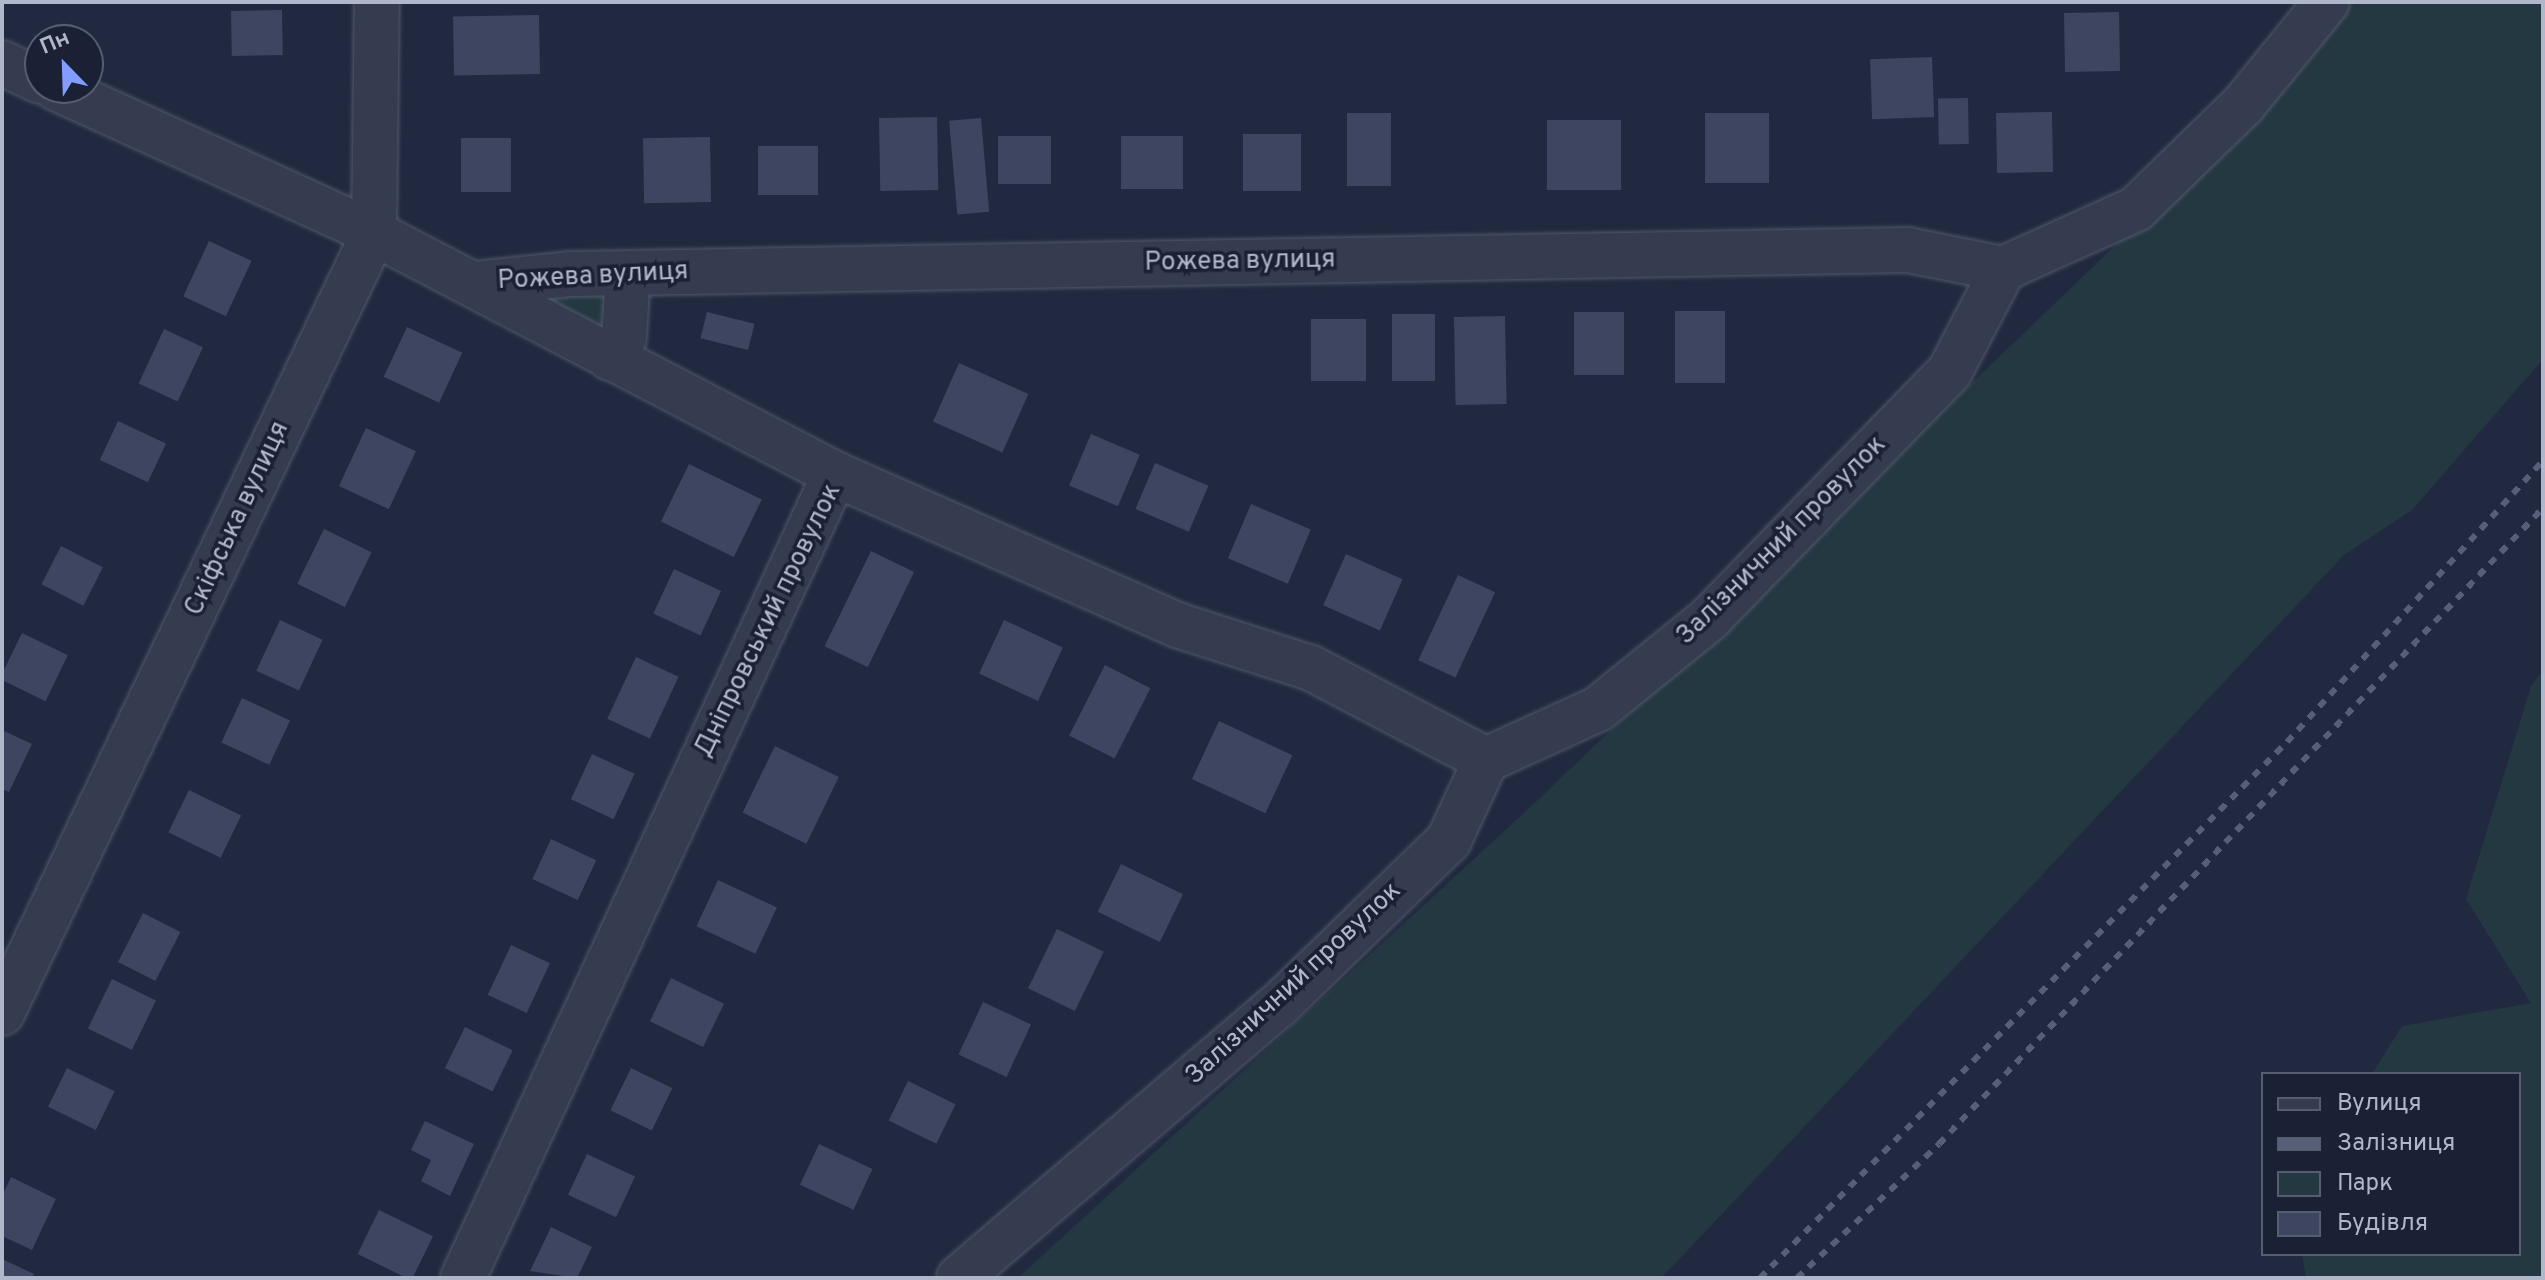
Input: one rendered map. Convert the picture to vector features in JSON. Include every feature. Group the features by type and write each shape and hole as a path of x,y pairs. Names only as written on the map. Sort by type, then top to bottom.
{"street":[{"name":"Скіфська вулиця","path":"2,1013 374,233 377,2"},
{"path":"2003,269 2136,209 2243,105 2327,2"},
{"path":"2,63 24,73"},
{"path":"91,104 374,233 835,474"},
{"name":"Рожева вулиця","path":"476,284 628,273 1908,250 2003,269"},
{"name":"Залізничний провулок","path":"959,1278 1278,1006 1449,840 1486,760 1598,709 1709,619 1950,371 2003,269"},
{"path":"610,358 624,337 628,273"},
{"name":"Дніпровський провулок","path":"463,1278 835,474 1177,625 1311,668 1486,760"}],"green space":[{"path":"2343,2 2543,2 2543,359 2412,510 2344,555 1672,1267 1660,1278 1018,1278 1539,799 2229,136"},
{"path":"606,288 609,338 515,289"},
{"path":"2543,671 2543,1278 2306,1278 2302,1256 2521,1256 2521,1072 2373,1072 2402,1026 2531,1003 2466,899 2531,686"}],"building":[{"path":"282,10 283,55 232,56 231,11"},
{"path":"2119,12 2120,71 2065,72 2064,13"},
{"path":"539,15 540,74 454,75 453,17"},
{"path":"1932,57 1934,117 1872,119 1870,59"},
{"path":"1968,98 1969,144 1939,145 1938,99"},
{"path":"2052,112 2053,172 1997,173 1996,113"},
{"path":"1347,113 1391,113 1391,186 1347,186"},
{"path":"1705,113 1769,113 1769,183 1705,183"},
{"path":"937,117 938,190 880,191 879,118"},
{"path":"981,118 989,212 957,214 949,121"},
{"path":"1547,120 1621,120 1621,190 1547,190"},
{"path":"1243,134 1301,134 1301,191 1243,191"},
{"path":"998,136 1051,136 1051,184 998,184"},
{"path":"1121,136 1183,136 1183,189 1121,189"},
{"path":"710,137 711,202 644,203 643,138"},
{"path":"461,138 511,138 511,192 461,192"},
{"path":"758,146 818,146 818,195 758,195"},
{"path":"209,241 252,261 226,316 183,296"},
{"path":"1675,311 1725,311 1725,383 1675,383"},
{"path":"707,312 755,324 748,350 700,338"},
{"path":"1574,312 1624,312 1624,375 1574,375"},
{"path":"1392,314 1435,314 1435,381 1392,381"},
{"path":"1505,316 1507,404 1456,405 1454,317"},
{"path":"1311,319 1366,319 1366,381 1311,381"},
{"path":"407,327 462,353 439,403 384,377"},
{"path":"164,329 203,347 178,402 139,383"},
{"path":"959,363 1028,394 1002,452 933,421"},
{"path":"118,421 166,443 148,482 100,460"},
{"path":"366,428 416,451 389,509 339,486"},
{"path":"1091,434 1140,455 1118,506 1069,486"},
{"path":"1155,463 1208,486 1189,532 1135,509"},
{"path":"689,464 762,500 734,557 661,522"},
{"path":"1251,504 1311,529 1288,584 1228,558"},
{"path":"324,529 372,552 345,607 297,584"},
{"path":"61,546 103,567 83,606 41,584"},
{"path":"871,551 914,572 868,667 825,646"},
{"path":"1346,554 1403,579 1380,630 1323,605"},
{"path":"674,569 721,591 700,635 653,613"},
{"path":"1458,575 1495,592 1455,678 1418,660"},
{"path":"280,620 323,640 299,691 256,671"},
{"path":"1004,620 1063,647 1038,701 979,673"},
{"path":"22,633 68,655 45,701 2,680"},
{"path":"636,657 679,677 650,738 607,719"},
{"path":"1105,665 1150,688 1115,759 1069,735"},
{"path":"242,698 290,720 269,765 221,742"},
{"path":"1219,721 1292,755 1265,813 1192,779"},
{"path":"2,730 32,744 9,792 2,789"},
{"path":"775,746 839,777 806,844 743,813"},
{"path":"592,754 635,774 613,819 571,799"},
{"path":"189,790 241,815 221,858 168,832"},
{"path":"551,839 596,860 578,900 532,879"},
{"path":"1121,864 1183,894 1160,942 1098,912"},
{"path":"718,880 777,907 755,954 696,926"},
{"path":"143,913 180,932 155,981 118,962"},
{"path":"1057,929 1104,952 1075,1011 1028,988"},
{"path":"511,945 550,963 527,1013 488,995"},
{"path":"671,978 724,1004 703,1047 650,1021"},
{"path":"112,979 156,1000 132,1050 88,1028"},
{"path":"983,1002 1031,1024 1007,1077 958,1055"},
{"path":"465,1027 513,1050 492,1092 445,1068"},
{"path":"67,1068 115,1091 96,1130 48,1107"},
{"path":"631,1068 672,1088 652,1130 610,1110"},
{"path":"908,1081 956,1104 936,1144 889,1121"},
{"path":"425,1121 474,1144 450,1196 421,1181 431,1160 411,1150"},
{"path":"819,1144 872,1169 853,1210 800,1185"},
{"path":"587,1154 635,1176 616,1217 568,1195"},
{"path":"11,1177 56,1199 32,1250 2,1236 2,1196"},
{"path":"379,1210 433,1236 413,1278 358,1254"},
{"path":"551,1227 592,1247 577,1278 530,1271"},
{"path":"2,1259 34,1274 32,1278 2,1278"}],"railway":[{"path":"1760,1278 2287,742 2543,461"},
{"path":"1797,1278 1939,1144 2543,508"}]}
